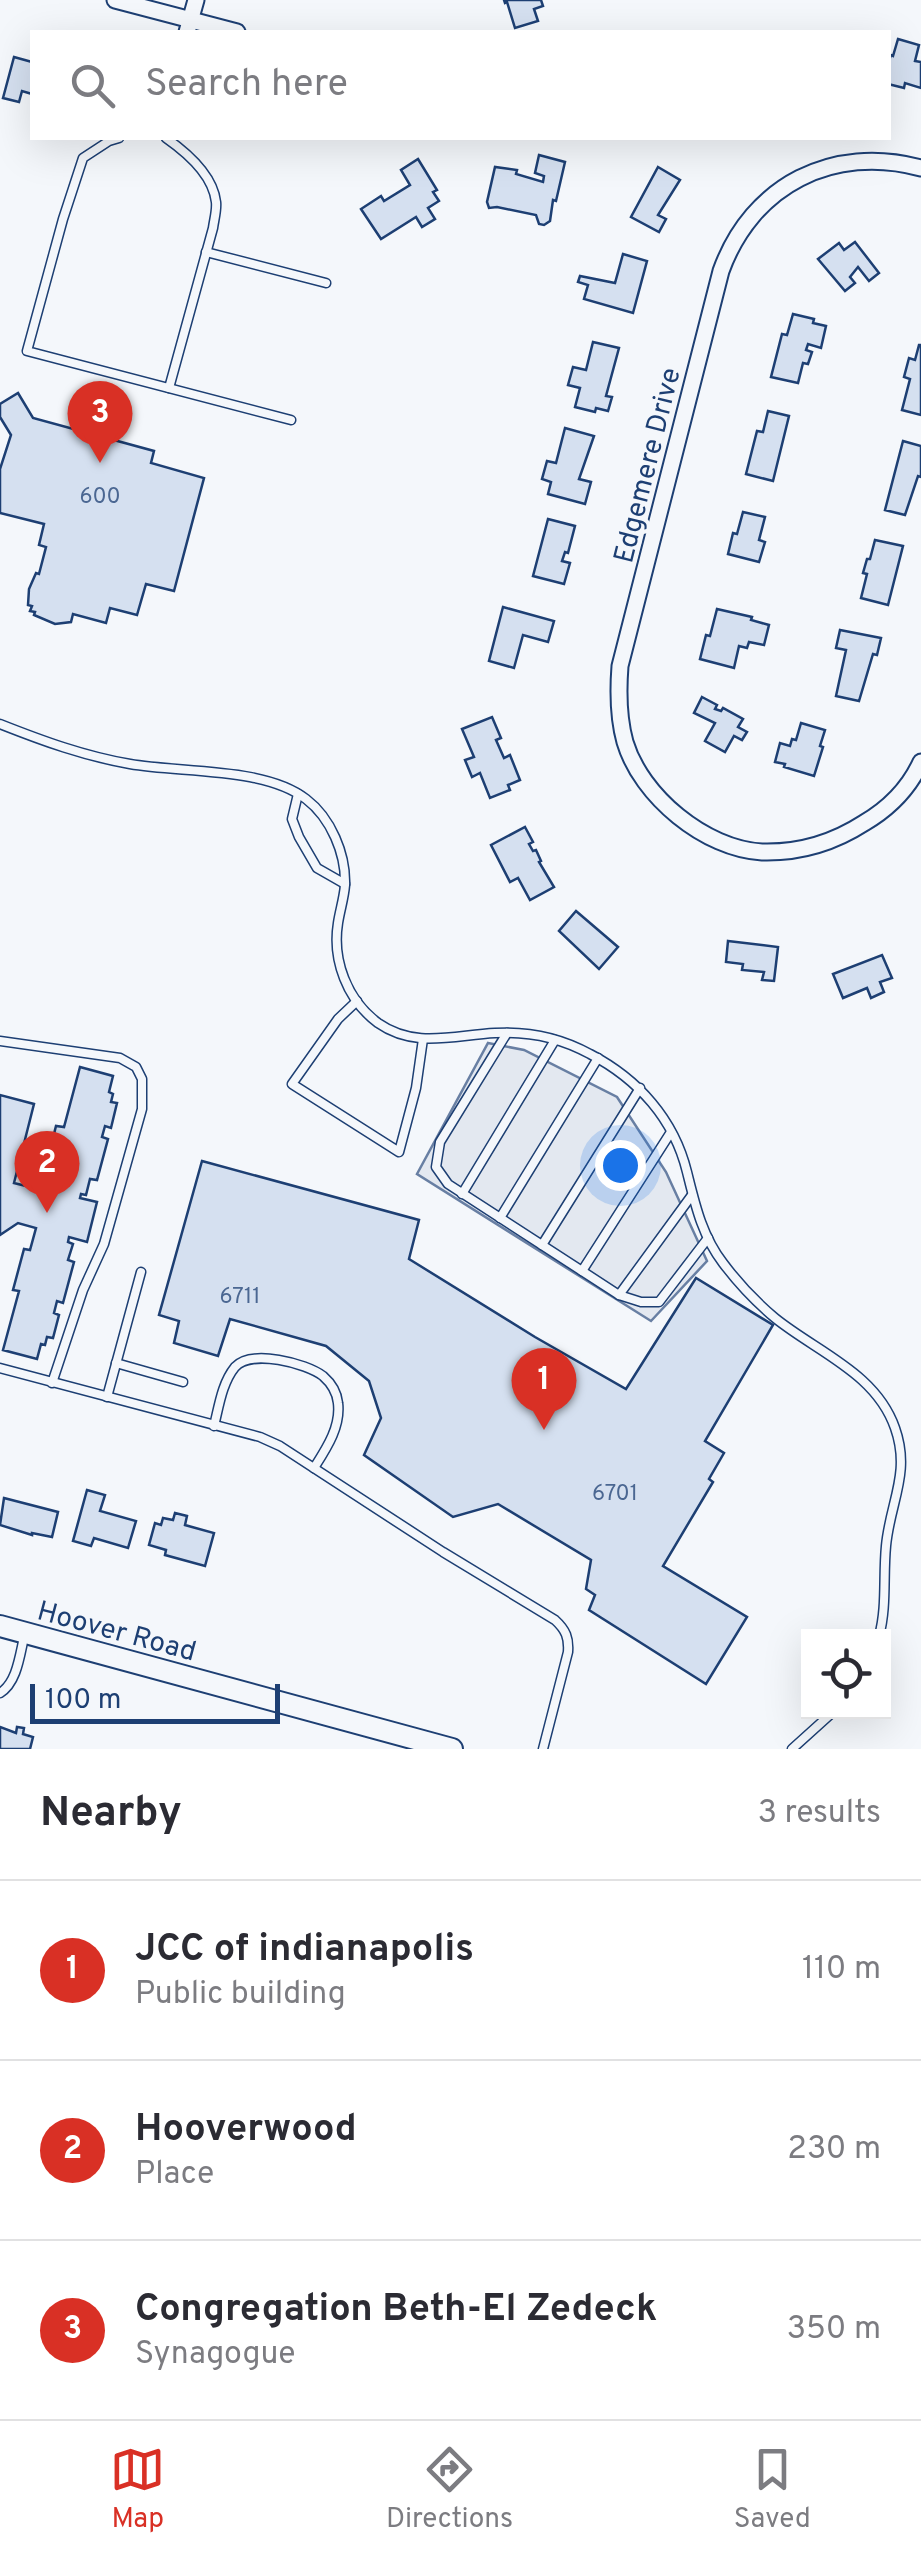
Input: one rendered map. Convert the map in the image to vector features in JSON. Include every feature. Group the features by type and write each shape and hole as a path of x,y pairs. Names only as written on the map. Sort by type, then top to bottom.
{"street":[{"path":"115,0 189,26 221,30"},
{"path":"189,26 196,0"},
{"name":"Edgemere Drive","path":"921,168 867,160 829,166 794,180 768,199 742,228 726,256 620,666 618,690 626,745 658,799 704,834 748,850 810,848 846,835 879,814 906,787 921,762"},
{"name":"Hoover Road","path":"0,1626 452,1749"}],"lane":[{"path":"112,140 83,158 27,351 291,420"},
{"path":"169,140 202,171 216,201 213,228 169,388"},
{"path":"206,252 326,283"},
{"path":"0,724 98,758 164,770 248,777 298,794 322,814 336,837 345,884 338,924 340,968 357,1000 377,1022 396,1033 423,1040 508,1033 543,1036 598,1058 640,1088 672,1132 708,1238 719,1258 751,1295 786,1326 869,1386 894,1424 902,1453 902,1474 886,1544 886,1598 880,1629"},
{"path":"298,794 292,818 299,837 317,868 345,884"},
{"path":"357,1000 338,1019 292,1084 399,1152 416,1088 423,1040"},
{"path":"508,1033 440,1142 436,1167 448,1184 619,1295 641,1302 660,1302 708,1238"},
{"path":"462,1194 555,1040"},
{"path":"0,1042 120,1058 136,1067 142,1079 142,1110 104,1244 82,1290 52,1383"},
{"path":"500,1218 598,1058"},
{"path":"542,1245 640,1088"},
{"path":"582,1271 672,1132"},
{"path":"619,1295 692,1195"},
{"path":"107,1397 141,1272"},
{"path":"214,1426 227,1381 237,1365 247,1359 280,1360 316,1372 331,1385 338,1403 334,1432 314,1468"},
{"path":"116,1363 183,1382"},
{"path":"0,1368 260,1437 280,1446 555,1620 568,1640 543,1749"},
{"path":"0,1692 8,1688 14,1675 25,1633"},
{"path":"792,1749 824,1719"}],"shaded area":[{"path":"488,1043 524,1050 617,1097 666,1172 707,1261 651,1321 417,1174"}],"building":[{"path":"504,0 541,0 543,6 534,9 538,21 515,28"},
{"path":"898,39 919,45 915,61 921,62 921,88 905,83 904,88 891,85"},
{"path":"14,57 30,61 30,93 22,91 19,102 3,98"},
{"path":"539,155 565,162 550,221 539,224 536,215 489,208 495,167 517,170 516,174 543,182 544,176 535,173"},
{"path":"418,159 437,190 433,192 439,201 428,208 435,219 422,227 416,217 381,239 361,209 410,185 401,170"},
{"path":"658,167 680,180 658,215 666,219 659,232 631,217"},
{"path":"855,242 879,273 869,281 858,267 850,277 855,283 845,291 818,259 839,243 844,250"},
{"path":"623,254 647,261 633,313 584,299 588,285 578,282 580,276 615,283"},
{"path":"793,314 826,326 821,348 808,344 806,350 812,352 808,364 803,363 798,383 771,377 782,334 787,335"},
{"path":"593,342 619,348 606,396 612,397 608,411 575,407 580,388 568,385 573,367 586,370"},
{"path":"919,345 921,415 902,410 910,379 904,377 909,358 915,360"},
{"path":"18,393 33,418 154,451 151,463 204,478 174,591 146,584 137,615 110,608 106,623 73,614 71,622 55,624 30,611 29,589 36,573 39,574 46,547 39,545 44,524 0,513 0,469 11,435 0,417 0,404"},
{"path":"768,411 789,416 773,481 746,474 757,431 763,432"},
{"path":"565,428 594,436 579,479 591,482 585,504 548,494 551,482 542,479 547,461 556,463"},
{"path":"903,441 921,446 921,477 918,476 905,515 885,510"},
{"path":"743,512 765,517 759,540 765,542 759,562 728,554"},
{"path":"548,519 575,526 562,561 570,563 564,584 533,576"},
{"path":"875,540 903,546 888,605 861,598 867,574 863,573"},
{"path":"503,607 554,621 548,642 523,635 514,668 489,661"},
{"path":"717,609 769,625 764,645 749,642 747,648 739,646 734,668 700,659"},
{"path":"840,630 881,638 859,701 836,696 846,650 836,648"},
{"path":"702,697 717,705 715,709 723,708 743,719 738,727 747,732 742,740 734,736 725,752 705,741 715,723 694,713"},
{"path":"492,717 504,758 510,755 520,780 508,785 510,790 490,798 480,773 472,777 465,760 474,757 462,729"},
{"path":"801,723 825,730 814,776 775,762 780,743 790,746"},
{"path":"525,827 533,842 529,844 536,850 554,887 530,900 518,878 510,882 491,845"},
{"path":"576,911 618,947 599,969 559,931"},
{"path":"728,941 778,947 774,981 762,980 764,972 742,970 743,964 726,962"},
{"path":"882,955 892,978 880,982 884,992 871,998 867,988 843,998 833,974"},
{"path":"80,1067 113,1076 109,1092 113,1094 111,1102 117,1103 111,1128 105,1126 102,1137 108,1139 97,1180 90,1179 86,1195 81,1194 80,1198 97,1202 87,1242 69,1237 68,1242 73,1244 68,1260 74,1262 63,1303 57,1301 54,1313 59,1315 53,1338 47,1337 45,1345 41,1344 37,1359 3,1350 19,1291 13,1290 24,1249 30,1250 36,1228 18,1223 0,1235 0,1095 34,1104 14,1183 30,1187 33,1175 43,1178 56,1126 64,1127"},
{"path":"202,1161 419,1220 409,1259 626,1389 696,1278 773,1325 705,1441 724,1453 709,1479 713,1482 663,1566 747,1617 706,1684 589,1610 595,1595 586,1589 591,1560 498,1504 453,1517 364,1455 381,1418 369,1381 326,1346 230,1319 218,1356 174,1343 179,1321 159,1315"},
{"path":"87,1490 105,1495 100,1511 136,1521 128,1548 94,1538 91,1546 73,1541"},
{"path":"4,1498 58,1512 52,1537 0,1525"},
{"path":"175,1513 187,1516 185,1525 214,1533 205,1566 165,1555 166,1550 149,1545 155,1523 161,1525 163,1518 173,1520"},
{"path":"0,1727 16,1733 17,1727 24,1728 23,1734 33,1737 30,1749 0,1749"}],"place":[{"name":"Congregation Beth-El Zedeck","path":"100,463"},
{"name":"Hooverwood","path":"47,1213"},
{"name":"JCC of indianapolis","path":"544,1430"}]}
